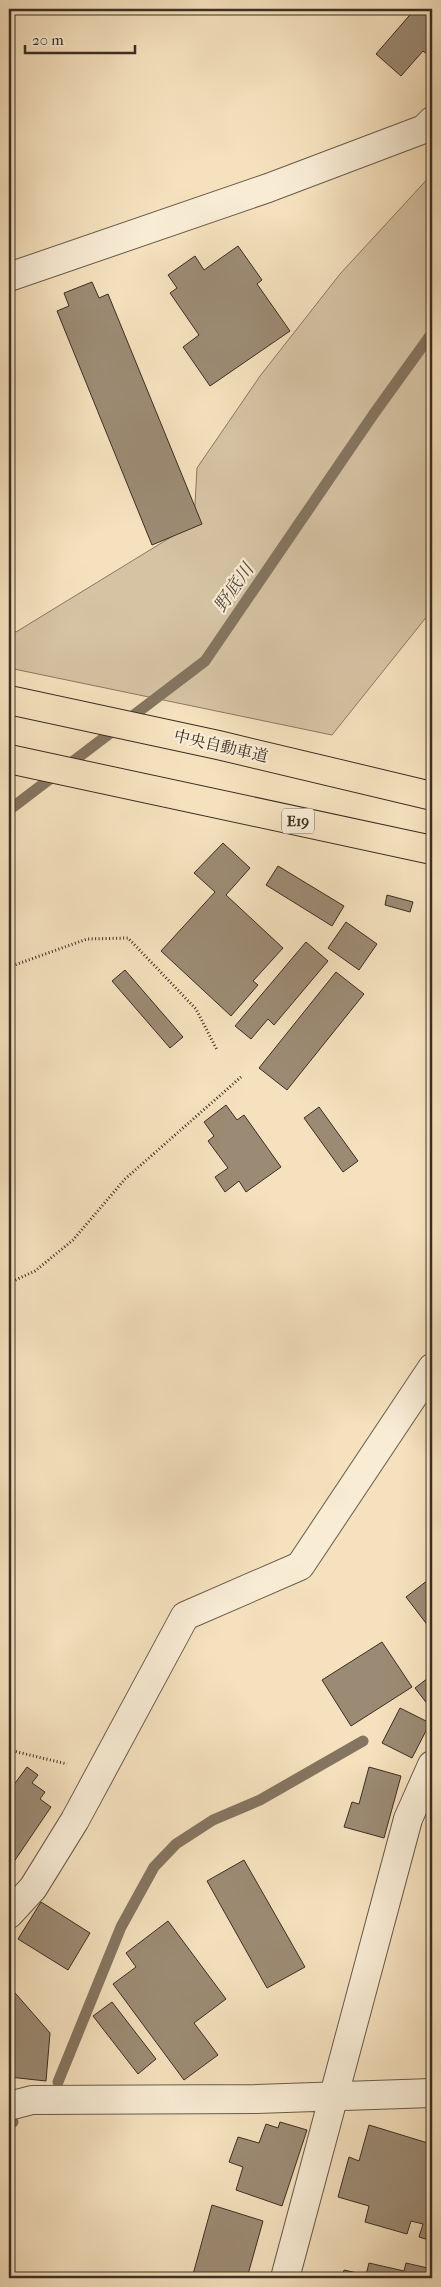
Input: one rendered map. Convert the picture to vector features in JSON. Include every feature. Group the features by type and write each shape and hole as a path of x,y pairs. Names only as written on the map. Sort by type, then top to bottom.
{"highway":[{"name":"中央自動車道","path":"16,701 218,745 432,796"},
{"name":"E19","path":"9,758 432,850"}],"street":[{"path":"9,277 268,188 424,128 432,121"},
{"path":"9,1914 33,1888 75,1820 185,1616 300,1566 432,1368"},
{"path":"285,2278 408,1819 432,1766"},
{"path":"9,2106 32,2100 334,2097 432,2093"}],"path":[{"path":"9,967 87,939 128,938 196,1009 217,1050"},
{"path":"9,1283 35,1271 73,1240 125,1179 241,1078"},
{"path":"9,1750 102,1772"}],"shaded area":[{"path":"432,174 432,610 332,735 9,668 9,629 16,632 194,523 197,468 260,376 340,274"}],"building":[{"path":"415,9 421,9 432,18 432,51 428,55 423,51 401,76 376,54"},
{"path":"238,246 262,280 257,284 290,331 210,386 183,347 199,335 170,293 177,288 168,275 195,256 204,270"},
{"path":"92,282 99,298 108,294 202,524 152,545 57,311 69,306 64,293"},
{"path":"223,843 250,868 226,895 283,948 253,981 258,985 231,1016 161,951 215,892 194,873"},
{"path":"278,866 344,906 332,926 266,885"},
{"path":"387,895 413,902 410,912 385,905"},
{"path":"346,922 377,944 359,970 328,948"},
{"path":"306,942 328,961 274,1025 268,1019 251,1039 235,1026"},
{"path":"125,970 183,1037 170,1048 112,981"},
{"path":"336,972 364,994 287,1090 259,1068"},
{"path":"226,1105 237,1120 244,1115 281,1167 246,1192 239,1181 225,1192 215,1177 228,1168 208,1141 214,1136 204,1122"},
{"path":"319,1107 358,1161 343,1172 304,1118"},
{"path":"432,1577 432,1631 406,1597"},
{"path":"382,1642 412,1687 351,1726 322,1680"},
{"path":"432,1675 432,1710 415,1688"},
{"path":"400,1708 430,1723 412,1758 382,1743"},
{"path":"27,1767 38,1775 32,1783 45,1792 40,1799 51,1807 9,1869 9,1789"},
{"path":"369,1767 401,1776 384,1838 344,1827 352,1802 359,1804"},
{"path":"244,1860 305,1967 267,1988 207,1881"},
{"path":"41,1902 90,1933 68,1970 18,1939"},
{"path":"168,1921 226,1999 194,2023 218,2055 184,2080 113,1984 136,1967 126,1953"},
{"path":"9,1986 50,2033 46,2081 9,2077"},
{"path":"112,2002 156,2059 138,2074 93,2016"},
{"path":"280,2122 307,2130 282,2206 236,2190 243,2167 229,2162 238,2137 259,2143 266,2124 278,2128"},
{"path":"369,2125 431,2144 432,2139 432,2241 419,2237 423,2224 411,2221 407,2234 365,2222 369,2206 338,2197 349,2157 359,2161"},
{"path":"212,2205 263,2221 247,2278 192,2278"},
{"path":"369,2263 404,2271 406,2263 432,2269 432,2278 342,2278 344,2270 366,2275"}],"waterway":[{"name":"野底川","path":"9,810 205,661 373,415 432,333"},
{"path":"58,2082 121,1927 154,1867 176,1844 213,1820 260,1800 363,1741"},
{"path":"9,2125 13,2122"}]}
